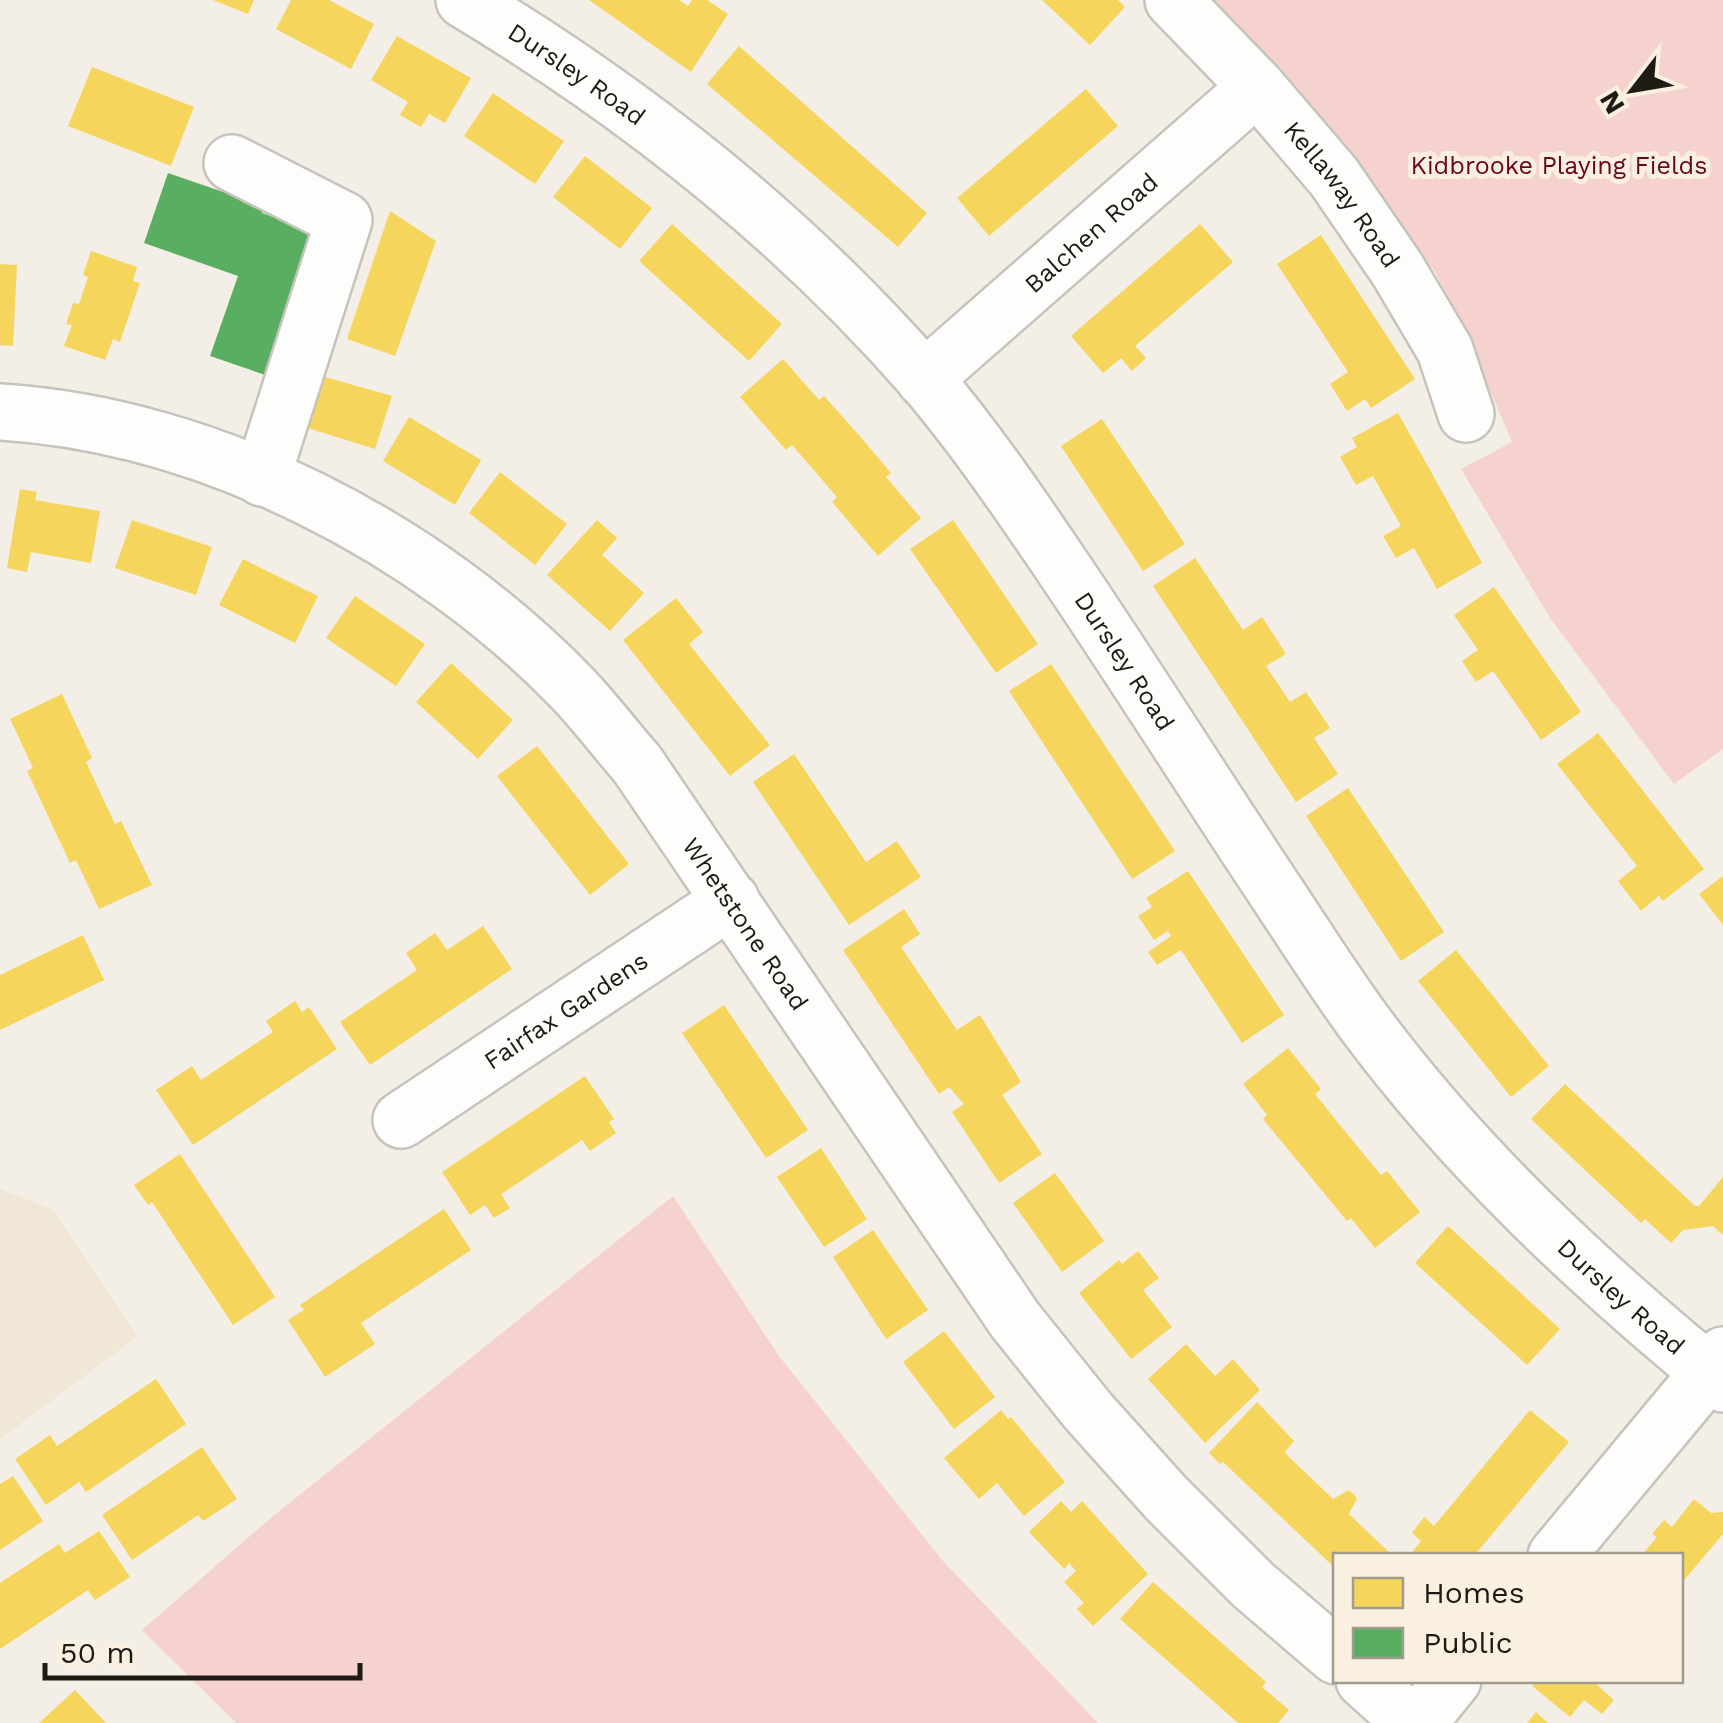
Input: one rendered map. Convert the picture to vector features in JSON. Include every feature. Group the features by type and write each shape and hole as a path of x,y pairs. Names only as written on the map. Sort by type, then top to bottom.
{"street":[{"name":"Dursley Road","path":"464,0 534,42 640,116 741,198 836,285 924,379 1008,487 1363,1021 1444,1120 1534,1216 1649,1323 1718,1370"},
{"name":"Kellaway Road","path":"1173,0 1256,87 1334,178 1397,269 1444,350 1466,414"},
{"name":"Balchen Road","path":"924,379 1256,87"},
{"path":"232,163 344,220 262,478"},
{"name":"Whetstone Road","path":"0,412 104,428 188,450 262,478 359,524 436,571 500,621 573,688 637,764 1015,1320 1088,1411 1166,1498 1252,1585 1333,1653"},
{"name":"Fairfax Gardens","path":"401,1120 731,900"},
{"path":"1559,1553 1718,1370"},
{"path":"1368,1683 1415,1723 1450,1683"}],"shaded area":[{"path":"0,1189 54,1210 138,1336 0,1439"}],"green space":[{"name":"Kidbrooke Playing Fields","path":"1194,0 1723,0 1723,749 1674,784 1550,618 1461,469 1512,442 1460,320 1434,270"},
{"path":"673,1196 779,1356 943,1561 1098,1723 236,1723 142,1630 273,1516"}],"building: Homes":[{"path":"213,0 254,0 248,14"},
{"path":"291,0 329,0 374,24 351,69 276,29"},
{"path":"589,0 679,0 688,6 692,0 707,0 728,14 691,72"},
{"path":"1042,0 1118,0 1125,7 1090,45"},
{"path":"397,36 471,78 445,123 429,114 421,127 400,115 408,102 371,80"},
{"path":"739,46 927,213 898,247 707,84"},
{"path":"92,67 194,107 171,166 68,126"},
{"path":"1086,89 1118,126 989,236 957,198"},
{"path":"493,93 564,141 535,184 464,136"},
{"path":"585,156 652,208 620,249 553,197"},
{"path":"390,211 436,241 395,356 347,339"},
{"path":"672,224 782,324 749,361 639,261"},
{"path":"1200,224 1233,262 1135,346 1146,358 1132,371 1121,358 1103,373 1071,336"},
{"path":"1321,235 1415,379 1371,408 1365,399 1347,411 1330,384 1348,372 1277,264"},
{"path":"91,251 137,267 133,281 140,283 120,342 113,339 105,360 64,346 72,325 66,324 73,303 79,304 88,277 83,275"},
{"path":"0,264 17,265 13,346 0,345"},
{"path":"783,359 819,400 824,396 858,434 891,473 886,477 921,518 878,556 832,502 837,497 792,445 786,450 740,397"},
{"path":"315,374 392,396 375,449 298,425"},
{"path":"1398,413 1482,563 1437,589 1414,548 1396,558 1383,536 1401,526 1373,476 1356,485 1340,457 1357,447 1352,438"},
{"path":"409,417 481,460 455,505 383,461"},
{"path":"1102,419 1185,544 1143,571 1061,446"},
{"path":"500,472 567,524 535,565 469,513"},
{"path":"20,489 37,492 35,500 100,511 91,563 31,552 27,572 7,568"},
{"path":"132,520 212,547 196,595 115,568"},
{"path":"597,520 617,538 602,555 644,593 610,631 547,575"},
{"path":"953,520 1038,644 996,673 910,549"},
{"path":"1195,558 1243,630 1262,617 1286,654 1266,666 1290,702 1306,692 1330,728 1314,738 1338,774 1296,802 1153,586"},
{"path":"243,559 318,596 295,643 219,605"},
{"path":"1494,587 1581,712 1541,740 1493,671 1476,682 1462,661 1478,650 1454,615"},
{"path":"355,596 425,644 396,686 326,638"},
{"path":"676,598 703,632 689,644 770,745 730,776 623,640"},
{"path":"451,663 513,720 478,759 416,702"},
{"path":"1051,664 1175,851 1132,879 1009,691"},
{"path":"62,694 92,758 86,762 115,824 121,821 152,885 99,909 76,860 70,863 27,771 33,768 10,719"},
{"path":"1598,733 1704,869 1663,901 1659,896 1641,911 1618,881 1637,866 1557,764"},
{"path":"537,746 629,864 590,895 497,776"},
{"path":"794,754 866,862 897,841 921,877 849,925 753,782"},
{"path":"1348,788 1444,932 1401,961 1306,816"},
{"path":"1188,871 1284,1015 1242,1043 1181,950 1157,965 1148,952 1171,936 1168,931 1154,940 1138,916 1152,907 1146,898"},
{"path":"1723,876 1723,925 1699,894"},
{"path":"904,909 920,934 901,947 957,1030 980,1015 1021,1082 1002,1095 1042,1154 999,1183 952,1112 964,1104 949,1087 939,1094 843,950"},
{"path":"483,926 512,969 370,1065 340,1022 417,970 406,953 435,933 447,950"},
{"path":"83,935 104,980 0,1030 0,975"},
{"path":"1456,950 1549,1066 1511,1097 1418,981"},
{"path":"295,1001 302,1012 309,1007 337,1049 193,1145 156,1090 192,1066 201,1080 273,1032 266,1021"},
{"path":"724,1005 808,1130 766,1158 682,1033"},
{"path":"1288,1048 1321,1089 1315,1094 1381,1175 1387,1171 1420,1212 1375,1248 1351,1218 1347,1221 1263,1119 1267,1115 1243,1084"},
{"path":"585,1076 614,1119 609,1122 616,1133 590,1151 582,1140 501,1194 510,1208 494,1218 485,1205 470,1215 442,1172"},
{"path":"1565,1084 1695,1206 1723,1177 1723,1235 1713,1226 1683,1230 1671,1243 1645,1219 1641,1223 1531,1119"},
{"path":"821,1148 867,1219 824,1247 777,1177"},
{"path":"180,1154 275,1297 233,1325 152,1202 148,1205 134,1185"},
{"path":"1055,1173 1104,1241 1062,1272 1013,1203"},
{"path":"444,1209 471,1250 361,1323 375,1344 325,1377 288,1320 304,1310 300,1305"},
{"path":"1448,1226 1560,1329 1527,1365 1415,1263"},
{"path":"873,1230 928,1310 886,1339 833,1257"},
{"path":"1138,1251 1159,1278 1143,1290 1172,1327 1131,1359 1079,1293 1119,1260 1122,1264"},
{"path":"944,1331 995,1397 954,1429 903,1362"},
{"path":"1186,1344 1215,1376 1233,1359 1260,1390 1205,1443 1148,1379"},
{"path":"156,1379 186,1424 86,1492 79,1482 46,1505 15,1459 50,1435 57,1446"},
{"path":"1257,1402 1294,1441 1285,1452 1287,1455 1333,1499 1349,1490 1357,1498 1349,1514 1390,1553 1333,1553 1333,1566 1209,1453"},
{"path":"1001,1410 1065,1482 1024,1516 997,1483 979,1499 944,1458"},
{"path":"1530,1410 1569,1442 1476,1553 1411,1553 1421,1541 1412,1533 1424,1517 1434,1526"},
{"path":"202,1447 237,1499 203,1521 198,1515 132,1560 102,1515"},
{"path":"13,1476 43,1521 0,1550 0,1484"},
{"path":"1694,1499 1711,1513 1723,1512 1723,1534 1683,1581 1683,1553 1644,1553 1657,1537 1652,1534 1664,1520 1672,1527"},
{"path":"1061,1501 1071,1512 1082,1501 1148,1574 1093,1626 1077,1609 1084,1603 1064,1582 1076,1571 1069,1563 1064,1569 1029,1532"},
{"path":"99,1531 130,1577 95,1600 88,1590 0,1649 0,1583 59,1544 65,1553"},
{"path":"1153,1582 1266,1682 1262,1687 1289,1710 1278,1723 1238,1723 1120,1619"},
{"path":"1599,1683 1614,1700 1602,1714 1584,1700 1570,1717 1532,1686"},
{"path":"75,1690 106,1723 39,1723"},
{"path":"1536,1712 1548,1723 1527,1723"}],"building: Public":[{"path":"168,173 264,206 262,213 321,233 271,377 210,356 238,276 144,243"}]}
